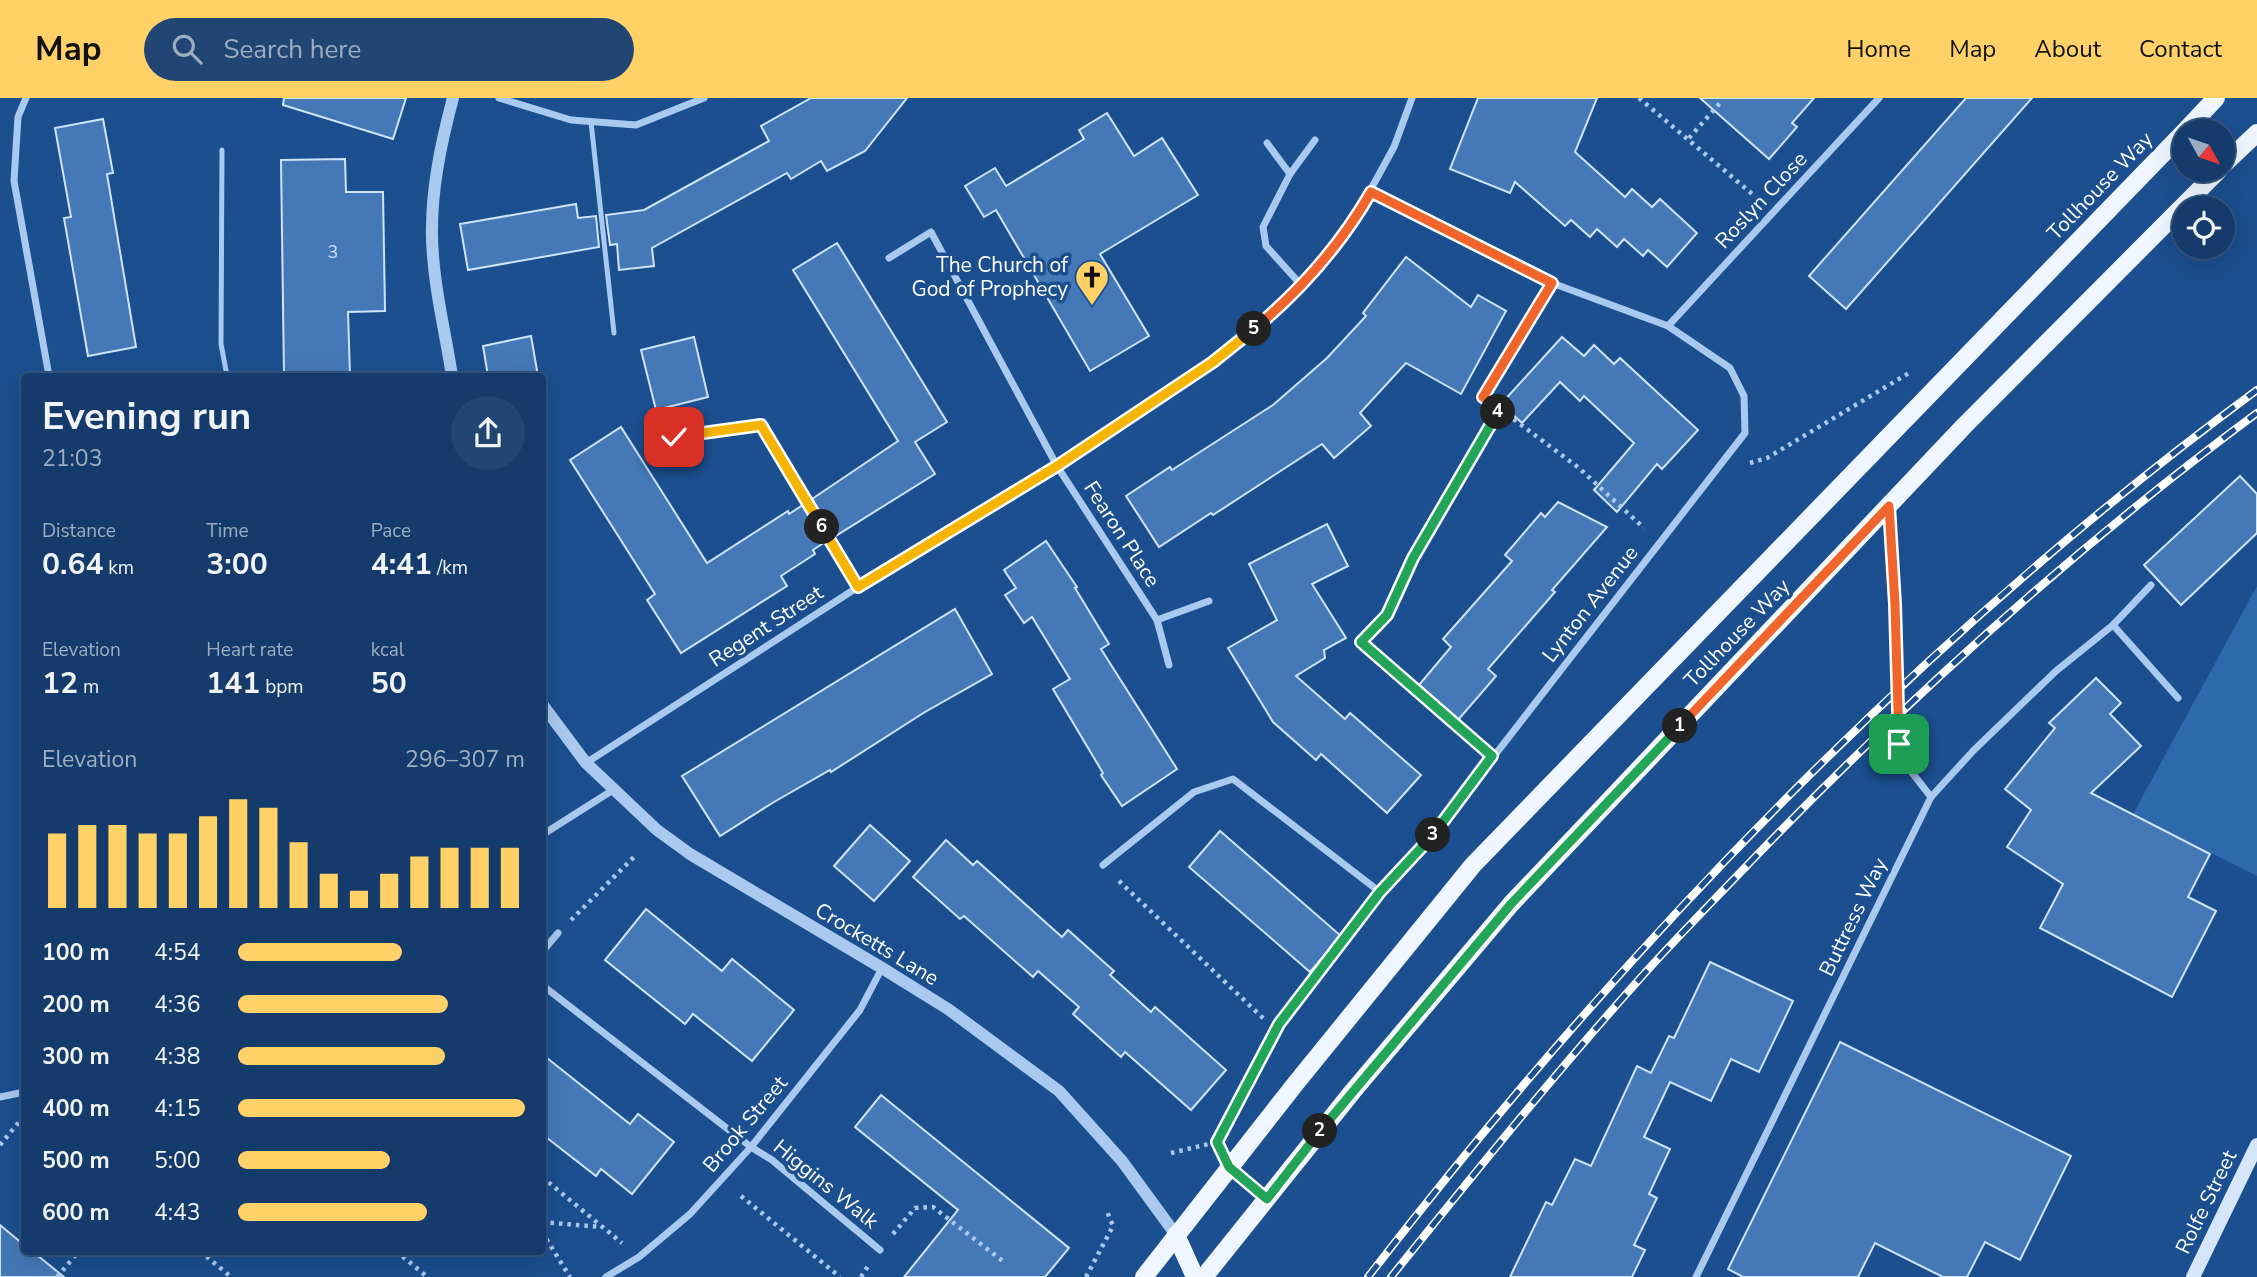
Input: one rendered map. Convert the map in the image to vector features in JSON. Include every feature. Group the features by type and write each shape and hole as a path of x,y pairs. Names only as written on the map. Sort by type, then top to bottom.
{"main road":[{"name":"Tollhouse Way","path":"2196,119 2216,98"},
{"path":"2235,154 2257,133"},
{"name":"Tollhouse Way","path":"1144,1277 1229,1167 1473,865 2172,144"},
{"name":"Tollhouse Way","path":"1205,1277 1353,1091 1511,904 1965,425 2207,182"},
{"name":"Rolfe Street","path":"2193,1277 2257,1145"},
{"path":"1176,1235 1195,1277"}],"street":[{"path":"26,98 18,117 14,181 48,373"},
{"path":"451,373 438,295 432,236 438,155 453,98"},
{"path":"499,98 571,120 636,125 704,98"},
{"name":"Regent Street","path":"586,763 858,587 1057,466 1213,362 1303,286 1348,231 1394,147 1412,98"},
{"name":"Roslyn Close","path":"1668,326 1879,98"},
{"path":"1303,286 1266,246 1263,227 1290,174 1315,140"},
{"path":"1267,143 1290,174"},
{"name":"Lynton Avenue","path":"1371,192 1552,283 1668,326 1730,368 1744,397 1745,433 1432,836 1380,892"},
{"name":"Fearon Place","path":"890,258 931,232 1057,466 1157,620 1169,665"},
{"path":"1889,506 1899,744 1910,770 1931,797"},
{"name":"Buttress Way","path":"1696,1277 1931,797 1973,751 2047,680 2113,625 2151,584"},
{"path":"1157,620 1209,601"},
{"path":"2113,625 2178,698"},
{"name":"Crocketts Lane","path":"546,709 586,763 657,830 690,854 947,1009 1059,1091 1122,1161 1176,1235"},
{"path":"1103,865 1194,792 1233,779 1380,892"},
{"path":"546,832 612,790"},
{"path":"546,947 558,933"},
{"name":"Brook Street","path":"606,1277 639,1256 690,1214 751,1147 860,1010 882,968"},
{"name":"Higgins Walk","path":"546,988 751,1147 772,1160 880,1250"},
{"path":"0,1097 21,1093"}],"lane":[{"path":"591,122 614,333"},
{"path":"222,150 221,344 226,373"},
{"path":"1483,397 1552,283"},
{"path":"674,437 761,425 858,587"}],"path":[{"path":"1639,98 1773,212"},
{"path":"1689,138 1720,103"},
{"path":"1713,474 1767,458 1914,370"},
{"path":"1483,397 1579,468 1660,543"},
{"path":"1492,756 1361,642 1387,615 1413,558 1500,410"},
{"path":"558,933 637,854"},
{"path":"1103,865 1266,1021"},
{"path":"1171,1153 1217,1142 1279,1024 1380,892"},
{"path":"0,1145 21,1118"},
{"path":"1217,1142 1229,1167"},
{"path":"546,1180 603,1227 546,1222"},
{"path":"741,1196 840,1277"},
{"path":"861,1277 915,1208 933,1207 1004,1262"},
{"path":"1086,1277 1113,1226 1106,1209"},
{"path":"546,1238 570,1277"},
{"path":"57,1277 76,1255"},
{"path":"205,1255 230,1277"},
{"path":"401,1255 425,1275"}],"shaded area":[{"path":"2257,586 2257,876 2133,814"}],"building":[{"path":"284,98 406,98 393,139 283,105"},
{"path":"811,98 907,98 865,151 827,171 821,161 791,179 787,173 652,248 654,266 619,270 617,244 610,245 606,215 644,210 769,141 761,126"},
{"path":"1478,98 1597,98 1575,152 1625,197 1632,189 1652,207 1660,199 1697,233 1667,267 1648,250 1643,256 1624,239 1617,247 1597,229 1590,237 1571,220 1565,226 1515,182 1510,193 1450,169"},
{"path":"1700,98 1814,98 1792,123 1797,127 1769,159"},
{"path":"1966,98 2032,98 1846,309 1809,276"},
{"path":"1107,113 1134,156 1162,138 1198,195 1100,254 1149,336 1090,371 996,210 984,217 965,186 995,168 1006,186 1084,139 1079,130"},
{"path":"103,119 113,173 107,174 136,347 88,356 64,218 71,217 55,128"},
{"path":"345,159 346,192 383,192 385,311 348,312 350,373 284,373 281,160"},
{"path":"576,204 578,218 596,216 599,247 468,270 460,224"},
{"path":"837,243 947,422 915,442 935,474 834,537 812,499 898,441 793,270"},
{"path":"1406,257 1471,307 1478,295 1506,311 1461,394 1406,363 1360,413 1371,426 1334,458 1322,444 1159,547 1126,496 1170,467 1172,470 1273,405 1327,358 1366,316 1363,313"},
{"path":"531,336 537,373 488,373 483,346"},
{"path":"694,337 708,397 656,410 641,350"},
{"path":"1562,337 1584,356 1594,345 1614,364 1620,358 1698,430 1662,469 1657,464 1617,512 1594,490 1634,443 1584,396 1580,401 1560,382 1522,423 1501,404"},
{"path":"621,427 707,563 788,511 789,514 803,505 825,542 813,550 815,554 781,576 787,586 681,653 647,600 655,594 570,460"},
{"path":"2240,476 2257,494 2257,533 2181,605 2144,565"},
{"path":"1558,502 1607,527 1488,669 1496,676 1458,720 1419,685 1451,647 1443,639 1512,561 1505,555 1541,513 1545,517"},
{"path":"1327,524 1348,566 1312,584 1346,638 1324,650 1325,658 1296,676 1345,719 1350,713 1421,775 1387,813 1321,754 1316,760 1273,722 1228,648 1277,620 1249,564"},
{"path":"1046,541 1077,587 1075,588 1109,644 1101,649 1177,769 1122,806 1101,775 1103,773 1053,689 1070,679 1032,617 1024,623 1005,595 1016,588 1004,570"},
{"path":"955,609 992,674 720,836 682,776"},
{"path":"2096,678 2121,703 2110,714 2141,746 2091,793 2210,854 2188,897 2216,911 2172,997 2040,928 2063,884 2007,847 2031,810 2005,789 2055,728 2049,723"},
{"path":"870,825 910,861 874,901 834,866"},
{"path":"1220,831 1341,936 1310,972 1189,867"},
{"path":"946,840 973,865 977,861 1062,937 1068,930 1114,971 1110,975 1151,1012 1155,1007 1226,1070 1191,1110 1125,1052 1121,1057 1073,1014 1079,1007 1038,971 1033,977 964,916 960,919 913,877"},
{"path":"646,909 722,971 732,959 794,1010 752,1061 693,1014 685,1024 605,960"},
{"path":"1710,962 1793,1001 1759,1072 1731,1059 1711,1101 1670,1082 1644,1137 1670,1149 1649,1194 1657,1198 1634,1245 1645,1250 1632,1277 1510,1277 1546,1202 1552,1205 1575,1159 1591,1166 1637,1066 1651,1073 1669,1036 1674,1038"},
{"path":"1840,1042 2071,1156 2020,1260 1985,1242 1967,1277 1943,1277 1875,1243 1858,1277 1743,1277 1728,1269"},
{"path":"546,1057 630,1124 638,1114 674,1142 632,1194 601,1169 596,1176 546,1137"},
{"path":"881,1095 1069,1248 1045,1277 904,1277 958,1210 855,1127"},
{"path":"0,1225 21,1242 21,1255 37,1255 64,1277 0,1277"}],"railway":[{"path":"1368,1277 1466,1154 1568,1033 1673,916 1782,802 1895,693 2012,587 2132,486 2257,390"},
{"path":"1391,1277 1515,1124 1644,974 1758,854 1876,736 2061,568 2257,413"}],"place":[{"name":"The Church of God of Prophecy","path":"1092,307"}],"route":[{"path":"674,437 761,425 858,587 1057,466 1213,362 1303,286 1348,231 1371,192 1552,283 1483,397 1500,410 1413,558 1387,615 1361,642 1492,756 1432,836 1380,892 1279,1024 1217,1142 1229,1167 1267,1199 1353,1091 1511,904 1889,506 1899,744"}]}
